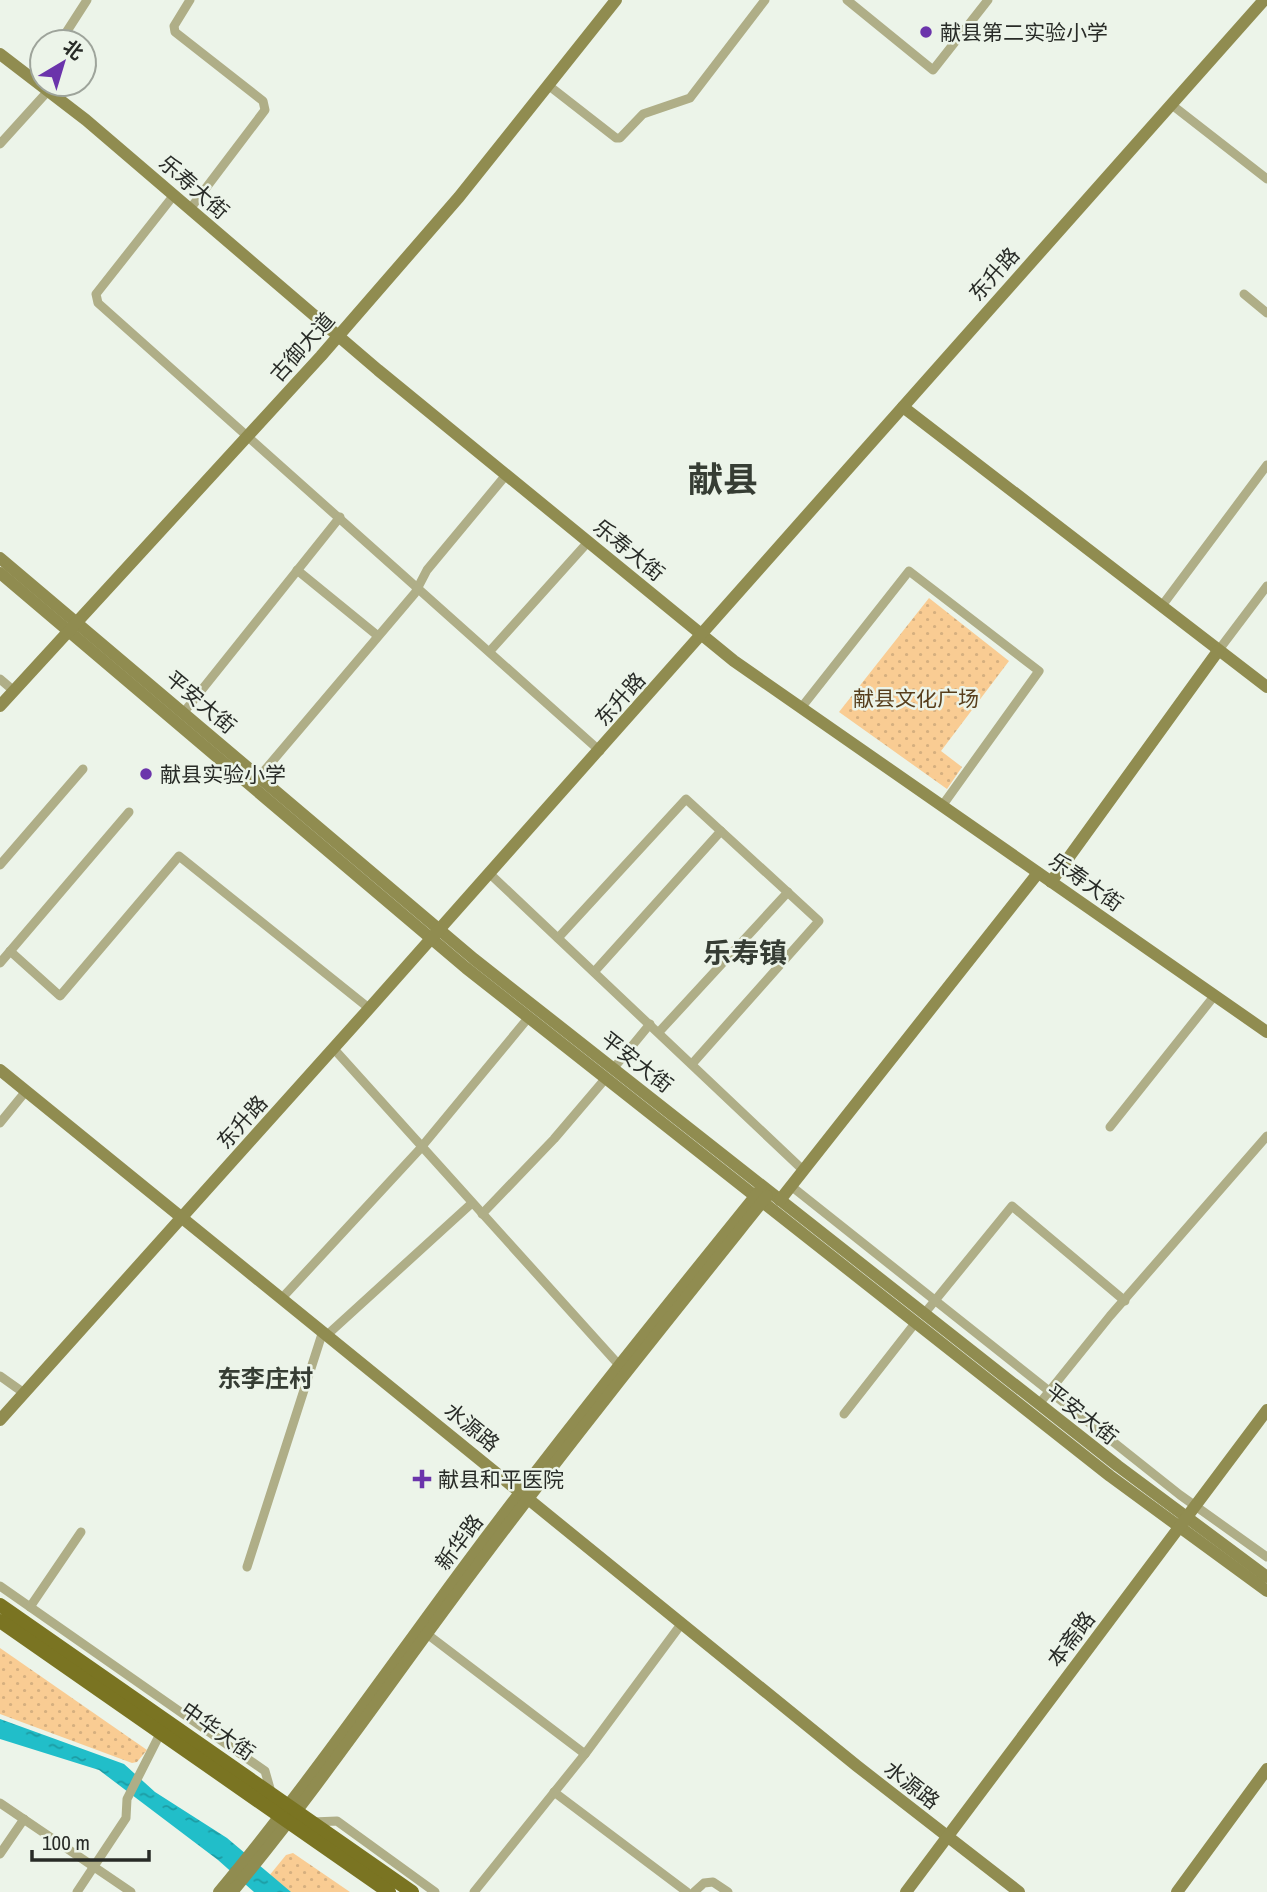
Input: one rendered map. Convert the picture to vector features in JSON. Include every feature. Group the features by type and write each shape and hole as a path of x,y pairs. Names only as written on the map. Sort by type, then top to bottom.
{"main road":[{"name":"古御大道","path":"0,706 338,336 459,197 616,0"},
{"name":"东升路","path":"0,1420 703,636 1264,0"},
{"name":"乐寿大街","path":"0,54 28,75"},
{"name":"乐寿大街","path":"56,98 338,336 703,636 801,708 1267,1032"},
{"path":"903,407 1267,687"},
{"name":"平安大街","path":"0,558 72,627 436,935 1183,1522 1267,1577"},
{"name":"平安大街","path":"0,573 184,712 529,1017 610,1073"},
{"path":"1051,882 1219,651"},
{"path":"766,1195 791,1186 1038,873"},
{"name":"水源路","path":"0,1070 947,1838 1019,1892"},
{"name":"新华路","path":"232,1892 619,1365 766,1195"},
{"name":"新华路","path":"219,1892 289,1814 427,1634 525,1495 766,1195"},
{"name":"平安大街","path":"920,1318 1039,1404 1267,1591"},
{"name":"本斋路","path":"906,1892 1267,1410"},
{"name":"中华大街","path":"0,1605 271,1794 289,1814 311,1822 412,1892"},
{"name":"中华大街","path":"0,1620 161,1732 289,1814 389,1892"},
{"path":"1177,1892 1267,1769"}],"street":[{"path":"69,28 87,0"},
{"path":"190,0 174,26 175,33 263,102 265,110 190,209"},
{"path":"548,85 616,138 620,138 643,114 690,98 765,0"},
{"path":"847,0 933,70 988,0"},
{"path":"0,144 42,98"},
{"path":"1172,105 1267,178"},
{"path":"174,195 95,298 98,303 600,751"},
{"path":"1244,294 1267,313"},
{"path":"1161,607 1267,465"},
{"path":"259,777 378,636 418,586 427,570 506,475"},
{"path":"184,712 340,517"},
{"path":"490,651 588,542"},
{"path":"297,570 378,636"},
{"path":"801,708 909,571 1040,671 942,806"},
{"path":"1219,651 1267,586"},
{"path":"0,679 14,691"},
{"path":"0,865 83,769"},
{"path":"558,938 686,799 819,921 692,1064"},
{"path":"0,963 129,812"},
{"path":"594,972 721,831"},
{"path":"10,951 60,996 179,856 370,1009"},
{"path":"490,874 803,1170"},
{"path":"659,1032 788,892"},
{"path":"1110,1127 1215,995"},
{"path":"282,1298 421,1146 529,1017"},
{"path":"482,1214 554,1139 650,1024"},
{"path":"334,1049 619,1365"},
{"path":"0,1123 26,1091"},
{"path":"1039,1404 1267,1136"},
{"path":"791,1186 1195,1506 1267,1557"},
{"path":"247,1567 325,1333 472,1203"},
{"path":"844,1414 1012,1206 1125,1301"},
{"path":"0,1376 24,1394"},
{"path":"30,1607 81,1532"},
{"path":"0,1586 265,1771 271,1794"},
{"path":"474,1892 585,1754 682,1623"},
{"path":"427,1634 585,1754"},
{"path":"77,1892 126,1818 127,1799 161,1732"},
{"path":"554,1792 687,1892"},
{"path":"0,1803 131,1892"},
{"path":"0,1854 24,1819"},
{"path":"311,1822 337,1821 435,1892"},
{"path":"694,1892 704,1882 713,1882 728,1892"}],"green space":[{"name":"献县文化广场","path":"929,598 1009,661 941,751 962,767 947,789 839,712"},
{"path":"0,1648 147,1750 137,1762 132,1763 0,1714"},
{"path":"293,1853 350,1892 256,1892 286,1855"}],"water":[{"path":"0,1719 124,1764 155,1792 227,1838 291,1892 254,1892 218,1860 99,1770 0,1739"}],"place":[{"name":"献县第二实验小学","path":"926,32"},
{"name":"献县实验小学","path":"146,774"},
{"name":"献县和平医院","path":"422,1479"}],"district":[{"name":"献县","path":"723,479"},
{"name":"乐寿镇","path":"745,953"},
{"name":"东李庄村","path":"265,1378"}]}
